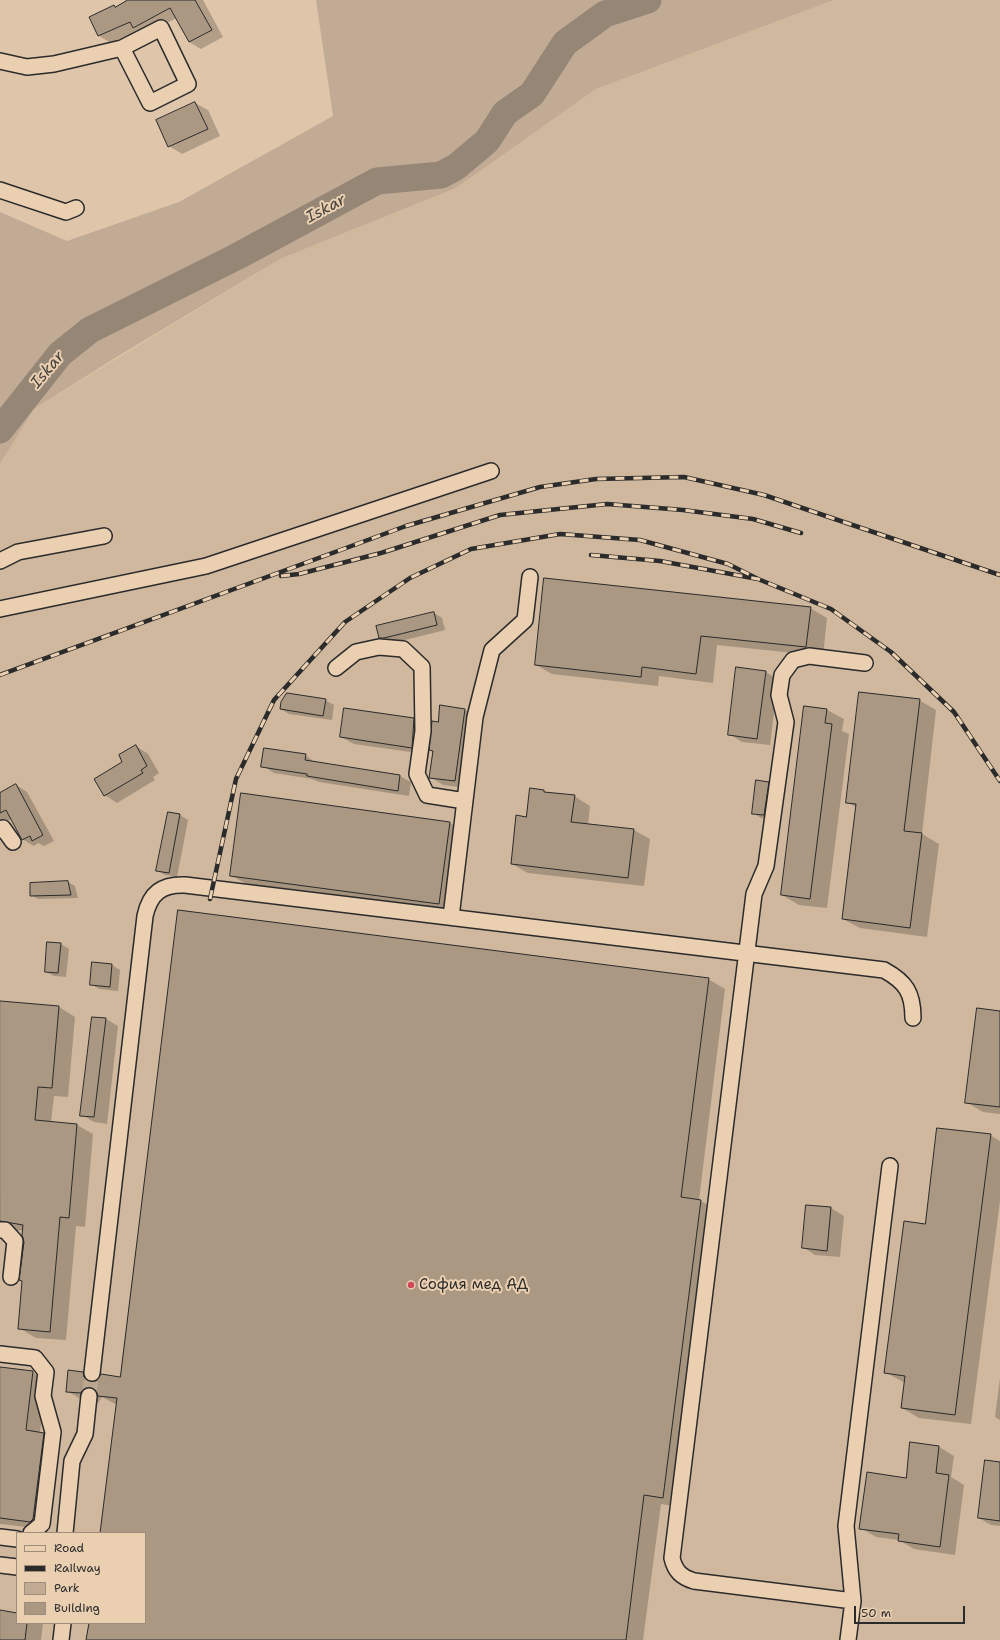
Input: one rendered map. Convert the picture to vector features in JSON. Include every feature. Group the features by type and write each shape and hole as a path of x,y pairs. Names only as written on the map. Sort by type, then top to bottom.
{"street":[{"path":"0,61 27,67 54,64 122,48 160,28 188,84 150,103 122,48"},
{"path":"0,190 66,212 76,208"},
{"path":"0,609 206,566 491,471"},
{"path":"0,560 18,552 104,536"},
{"path":"451,917 475,717 492,650 525,620 530,578"},
{"path":"336,668 356,652 380,647 403,650 422,667 423,731 417,774 427,795 465,801"},
{"path":"853,1601 694,1581 686,1579 679,1574 674,1567 672,1558 754,894 766,866 786,722 779,694 782,674 793,660 809,656 865,663"},
{"path":"0,830 2,828 13,842"},
{"path":"92,1372 145,916 147,905 154,895 162,888 174,884 185,884 884,970 897,977 907,989 913,1003 913,1018"},
{"path":"848,1640 853,1601 846,1526 890,1166"},
{"path":"0,1230 5,1230 15,1242 11,1277"},
{"path":"0,1354 35,1358 46,1372 43,1396 53,1432 42,1524 33,1532"},
{"path":"65,1532 72,1461 85,1434 90,1396"},
{"path":"0,1538 16,1539"},
{"path":"0,1565 16,1567"},
{"path":"61,1640 63,1624"}],"shaded area":[{"path":"834,0 1000,0 1000,1640 0,1640 0,464 34,409 280,259 456,188 596,89"}],"green space":[{"path":"316,0 834,0 596,89 456,188 280,259 120,355 34,409 0,464 0,212 67,241 179,202 333,116"}],"building":[{"path":"128,0 195,0 212,30 189,42 170,8 133,28 130,22 98,36 89,17 114,5 115,7"},
{"path":"195,102 208,129 168,147 156,120"},
{"path":"544,578 811,607 806,647 701,636 696,674 642,667 641,677 535,665"},
{"path":"434,612 437,625 379,638 376,626"},
{"path":"736,667 766,671 757,739 728,735"},
{"path":"859,692 920,699 904,831 922,833 910,928 842,919 856,804 846,803"},
{"path":"287,693 326,699 323,716 280,709 281,702"},
{"path":"440,705 465,709 455,781 429,778 433,751 429,750 432,721 438,722"},
{"path":"804,706 827,709 825,723 832,724 810,899 781,895"},
{"path":"344,708 414,718 412,748 340,737"},
{"path":"136,745 147,766 141,770 143,773 104,796 94,779 122,762 119,755"},
{"path":"264,748 306,754 305,760 400,775 398,791 261,767"},
{"path":"756,780 769,782 764,815 752,814"},
{"path":"16,784 43,835 32,841 30,836 22,840 6,810 0,813 0,793"},
{"path":"530,788 544,790 544,792 575,795 571,822 634,829 628,878 511,864 516,815 526,817"},
{"path":"241,793 450,822 439,904 230,876"},
{"path":"168,812 180,814 169,873 156,871"},
{"path":"68,881 71,895 30,896 30,883"},
{"name":"София мед АД","path":"178,910 709,978 681,1197 701,1200 663,1498 644,1495 626,1640 86,1640 89,1624 146,1624 146,1532 100,1532 117,1398 98,1396 95,1389 90,1387 85,1388 81,1393 66,1392 68,1370 83,1372 84,1377 91,1382 96,1381 101,1374 120,1377"},
{"path":"47,942 61,943 58,973 45,972"},
{"path":"92,962 112,964 110,987 90,985"},
{"path":"0,1001 59,1006 52,1088 38,1087 35,1120 77,1124 69,1218 60,1217 50,1332 18,1329 22,1281 19,1280 24,1242 22,1235 23,1225 0,1221"},
{"path":"977,1008 1000,1011 1000,1107 965,1103"},
{"path":"92,1017 106,1018 94,1117 80,1116"},
{"path":"937,1128 991,1134 955,1415 901,1408 905,1376 884,1373 904,1221 925,1224"},
{"path":"806,1205 831,1207 827,1251 802,1248"},
{"path":"0,1367 33,1371 26,1430 44,1433 33,1519 30,1522 0,1518"},
{"path":"910,1442 939,1446 936,1473 949,1475 940,1547 898,1541 899,1534 859,1529 867,1472 906,1478"},
{"path":"985,1460 1000,1462 1000,1521 978,1518"},
{"path":"0,1610 16,1613 16,1624 27,1624 25,1640 0,1640"}],"waterway":[{"name":"Iskar","path":"0,430 60,354 90,330 236,257 377,181 441,175 456,167 487,141 505,113 532,94 565,43 605,14 648,0"}],"tunnel":[{"path":"89,1396 92,1373"}],"railway":[{"path":"0,675 406,526 540,487 596,479 684,477 764,495 1000,575"},
{"path":"281,576 299,574 381,553 500,515 607,504 683,510 753,519 801,533"},
{"path":"210,899 236,779 274,700 345,622 410,578 471,549 560,534 640,540 728,564 758,579"},
{"path":"591,555 660,561 758,579 831,609 891,652 954,712 1000,781"}],"place":[{"name":"София мед АД","path":"411,1285"}]}
